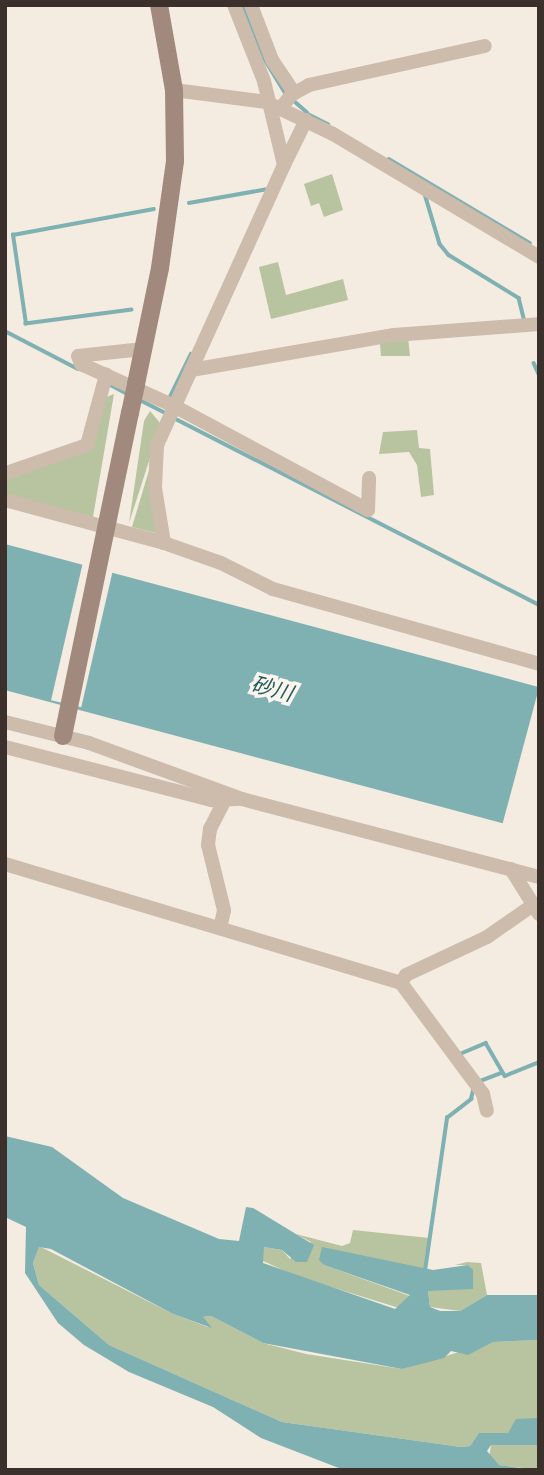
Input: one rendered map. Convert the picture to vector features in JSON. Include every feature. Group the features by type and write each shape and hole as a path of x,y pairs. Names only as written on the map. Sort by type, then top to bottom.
{"street":[{"path":"65,728 172,198 174,90 159,5"},
{"path":"234,5 264,81 266,102 283,162"},
{"path":"251,5 288,99 306,120 539,257"},
{"path":"174,90 266,102 288,99 309,85 485,46"},
{"path":"164,543 154,464 169,409 191,370 283,162 306,120"},
{"path":"191,370 394,335 539,324"},
{"path":"143,349 78,356 81,363 105,380 169,409 368,510 369,478"},
{"path":"9,472 87,445 105,380"},
{"path":"5,500 164,543 221,563 273,589 539,664"},
{"path":"5,722 65,728 231,797"},
{"path":"5,747 231,797 539,877"},
{"path":"220,924 224,910 208,845 209,829 231,797"},
{"path":"5,864 220,924 401,983 476,1085 487,1111"},
{"path":"401,983 406,975 487,937 536,909 511,869"}],"green space":[{"path":"332,174 343,210 324,217 319,203 311,206 304,184"},
{"path":"278,262 286,295 343,279 348,300 271,319 259,267"},
{"path":"408,337 410,356 381,356 380,344"},
{"path":"114,394 93,517 5,495 5,476 88,450 104,398"},
{"path":"150,411 161,424 129,523 144,421"},
{"path":"417,430 419,448 430,449 434,495 421,497 417,465 409,452 379,454 383,432"},
{"path":"150,467 157,524 155,533 132,527"},
{"path":"353,1230 429,1238 424,1269 397,1264 324,1265 410,1296 399,1308 296,1276 261,1260 264,1247 282,1250 290,1259 311,1242 296,1234 342,1246 350,1243"},
{"path":"39,1246 173,1314 208,1327 203,1317 211,1316 263,1343 306,1354 402,1369 493,1342 539,1340 539,1418 514,1425 508,1433 479,1433 470,1446 461,1447 282,1422 109,1345 39,1285 33,1263"},
{"path":"481,1263 487,1295 460,1311 430,1307 428,1291 468,1265 455,1265"},
{"path":"491,1445 539,1445 539,1470 499,1465 489,1458"}],"water":[{"name":"砂川","path":"5,544 539,687 503,823 5,690"},
{"path":"5,1136 52,1147 123,1198 219,1239 239,1241 246,1207 253,1208 314,1245 307,1262 296,1262 282,1250 264,1247 263,1263 395,1309 410,1295 324,1265 319,1260 322,1247 433,1270 468,1265 473,1270 473,1289 428,1291 430,1307 440,1311 460,1311 487,1295 539,1295 539,1340 493,1342 468,1355 451,1351 444,1358 402,1369 263,1343 211,1316 203,1317 212,1328 173,1314 51,1249 39,1247 33,1263 39,1285 109,1345 282,1422 461,1447 470,1446 479,1433 508,1433 516,1419 539,1418 539,1445 491,1445 487,1451 499,1465 533,1470 344,1470 261,1438 213,1407 129,1372 84,1345 58,1323 25,1273 26,1227 5,1217"}],"pier":[{"path":"83,562 113,569 81,707 51,700"}],"waterway":[{"path":"243,5 261,53 286,94"},
{"path":"292,99 307,112"},
{"path":"306,113 328,124"},
{"path":"389,159 530,243"},
{"path":"189,203 268,189"},
{"path":"425,194 440,244 449,255 519,298 524,318"},
{"path":"132,310 26,324 13,235 154,209"},
{"path":"5,331 78,369"},
{"path":"168,401 191,354"},
{"path":"534,363 539,374"},
{"path":"107,383 128,394"},
{"path":"138,399 165,413"},
{"path":"172,417 539,605"},
{"path":"460,1054 486,1043 505,1076 539,1062"},
{"path":"478,1082 502,1073"},
{"path":"425,1271 447,1118 471,1099 473,1091"}]}
